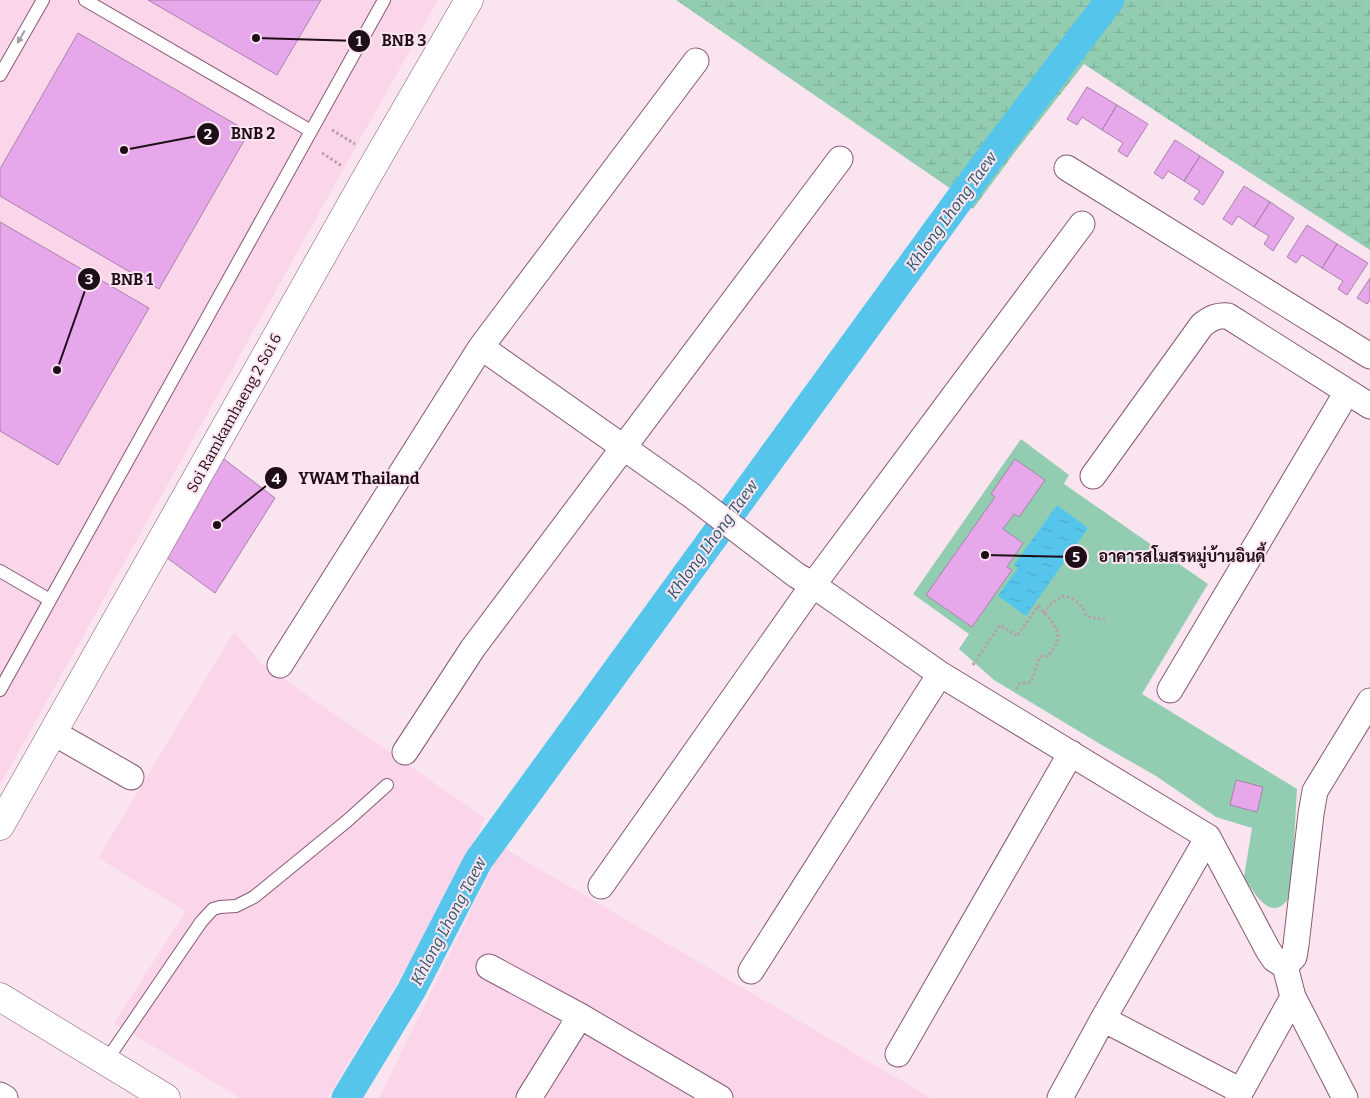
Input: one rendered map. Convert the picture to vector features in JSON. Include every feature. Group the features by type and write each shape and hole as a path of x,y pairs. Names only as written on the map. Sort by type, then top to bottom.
{"street":[{"name":"Soi Ramkamhaeng 2 Soi 6","path":"0,826 371,169 469,0"},
{"path":"280,666 481,347 696,62"},
{"path":"405,752 473,648 625,448 840,159"},
{"path":"1067,168 1370,356"},
{"path":"601,886 813,585 1082,224"},
{"path":"1093,476 1202,325 1211,318 1220,315 1228,316 1370,406"},
{"path":"481,347 691,495 796,575 950,680 1208,837 1268,950 1274,959 1285,966 1293,997 1345,1098"},
{"path":"1170,690 1347,392"},
{"path":"752,971 950,680"},
{"path":"1285,966 1294,957 1310,814 1316,791 1370,701"},
{"path":"54,733 131,777"},
{"path":"898,1054 1071,753"},
{"path":"1060,1098 1103,1019 1208,837"},
{"path":"489,968 580,1016 720,1098"},
{"path":"1103,1019 1239,1095 1293,997"},
{"path":"0,998 166,1098"},
{"path":"529,1098 580,1016"},
{"path":"0,1095 5,1098"}],"lane":[{"path":"0,75 43,0"},
{"path":"85,0 314,126"},
{"path":"0,690 384,0"},
{"path":"0,571 50,600"},
{"path":"106,1061 201,922 213,909 236,906 254,897 347,821 387,784"}],"path":[{"path":"314,126 371,169"},
{"path":"305,142 371,169"},
{"path":"1044,613 1051,604 1062,596 1069,597 1075,601 1084,609 1086,615 1105,620"},
{"path":"950,680 1000,625 1017,636 1038,606 1053,623 1059,640 1052,652 1046,657 1042,656 1036,664 1031,682 1019,684 1002,711"}],"shaded area":[{"path":"0,0 438,0 0,785"},
{"path":"234,632 262,664 485,818 442,909 327,1098 240,1098 114,1023 186,911 98,858"},
{"path":"502,847 931,1098 379,1098"}],"green space":[{"path":"676,0 1370,0 1370,250 1084,64 973,209 954,191"},
{"path":"1021,439 1069,475 1064,484 1208,584 1142,694 1297,789 1291,895 1284,904 1277,908 1264,904 1244,877 1252,828 1216,817 1156,776 994,680 959,649 969,634 913,594"}],"water":[{"path":"1057,505 1088,528 1026,616 998,596 1018,568 1014,565"}],"building":[{"path":"148,0 321,0 277,75"},
{"path":"78,33 249,132 159,289 0,196 0,169"},
{"path":"1087,87 1117,105 1102,130 1082,117 1077,125 1067,119"},
{"path":"1117,105 1148,124 1127,157 1118,151 1123,143 1102,130"},
{"path":"1175,140 1200,156 1184,181 1168,171 1163,179 1154,173"},
{"path":"1200,156 1224,172 1203,205 1194,199 1200,191 1184,181"},
{"path":"1244,186 1270,202 1254,227 1238,216 1232,225 1223,219"},
{"path":"1270,202 1294,218 1273,251 1264,244 1269,236 1254,227"},
{"path":"0,222 149,308 58,465 0,431"},
{"path":"1307,225 1337,244 1322,268 1302,255 1296,263 1287,257"},
{"path":"1337,244 1368,263 1347,295 1338,289 1343,281 1322,268"},
{"path":"1370,278 1370,300 1367,304 1357,298"},
{"path":"216,453 275,498 215,593 159,552"},
{"path":"1015,459 1045,480 1019,517 1014,514 1003,529 1023,543 1007,567 1012,570 972,627 926,595 995,497 991,494"},
{"path":"1236,780 1263,787 1257,812 1230,805"}],"waterway":[{"name":"Khlong Lhong Taew","path":"346,1098 411,991 478,861 988,160 1110,0"}],"place":[{"name":"BNB 3","path":"256,38"},
{"name":"BNB 2","path":"124,150"},
{"name":"BNB 1","path":"57,370"},
{"name":"YWAM Thailand","path":"217,525"},
{"name":"อาคารสโมสรหมู่บ้านอินดี้","path":"985,555"}]}
